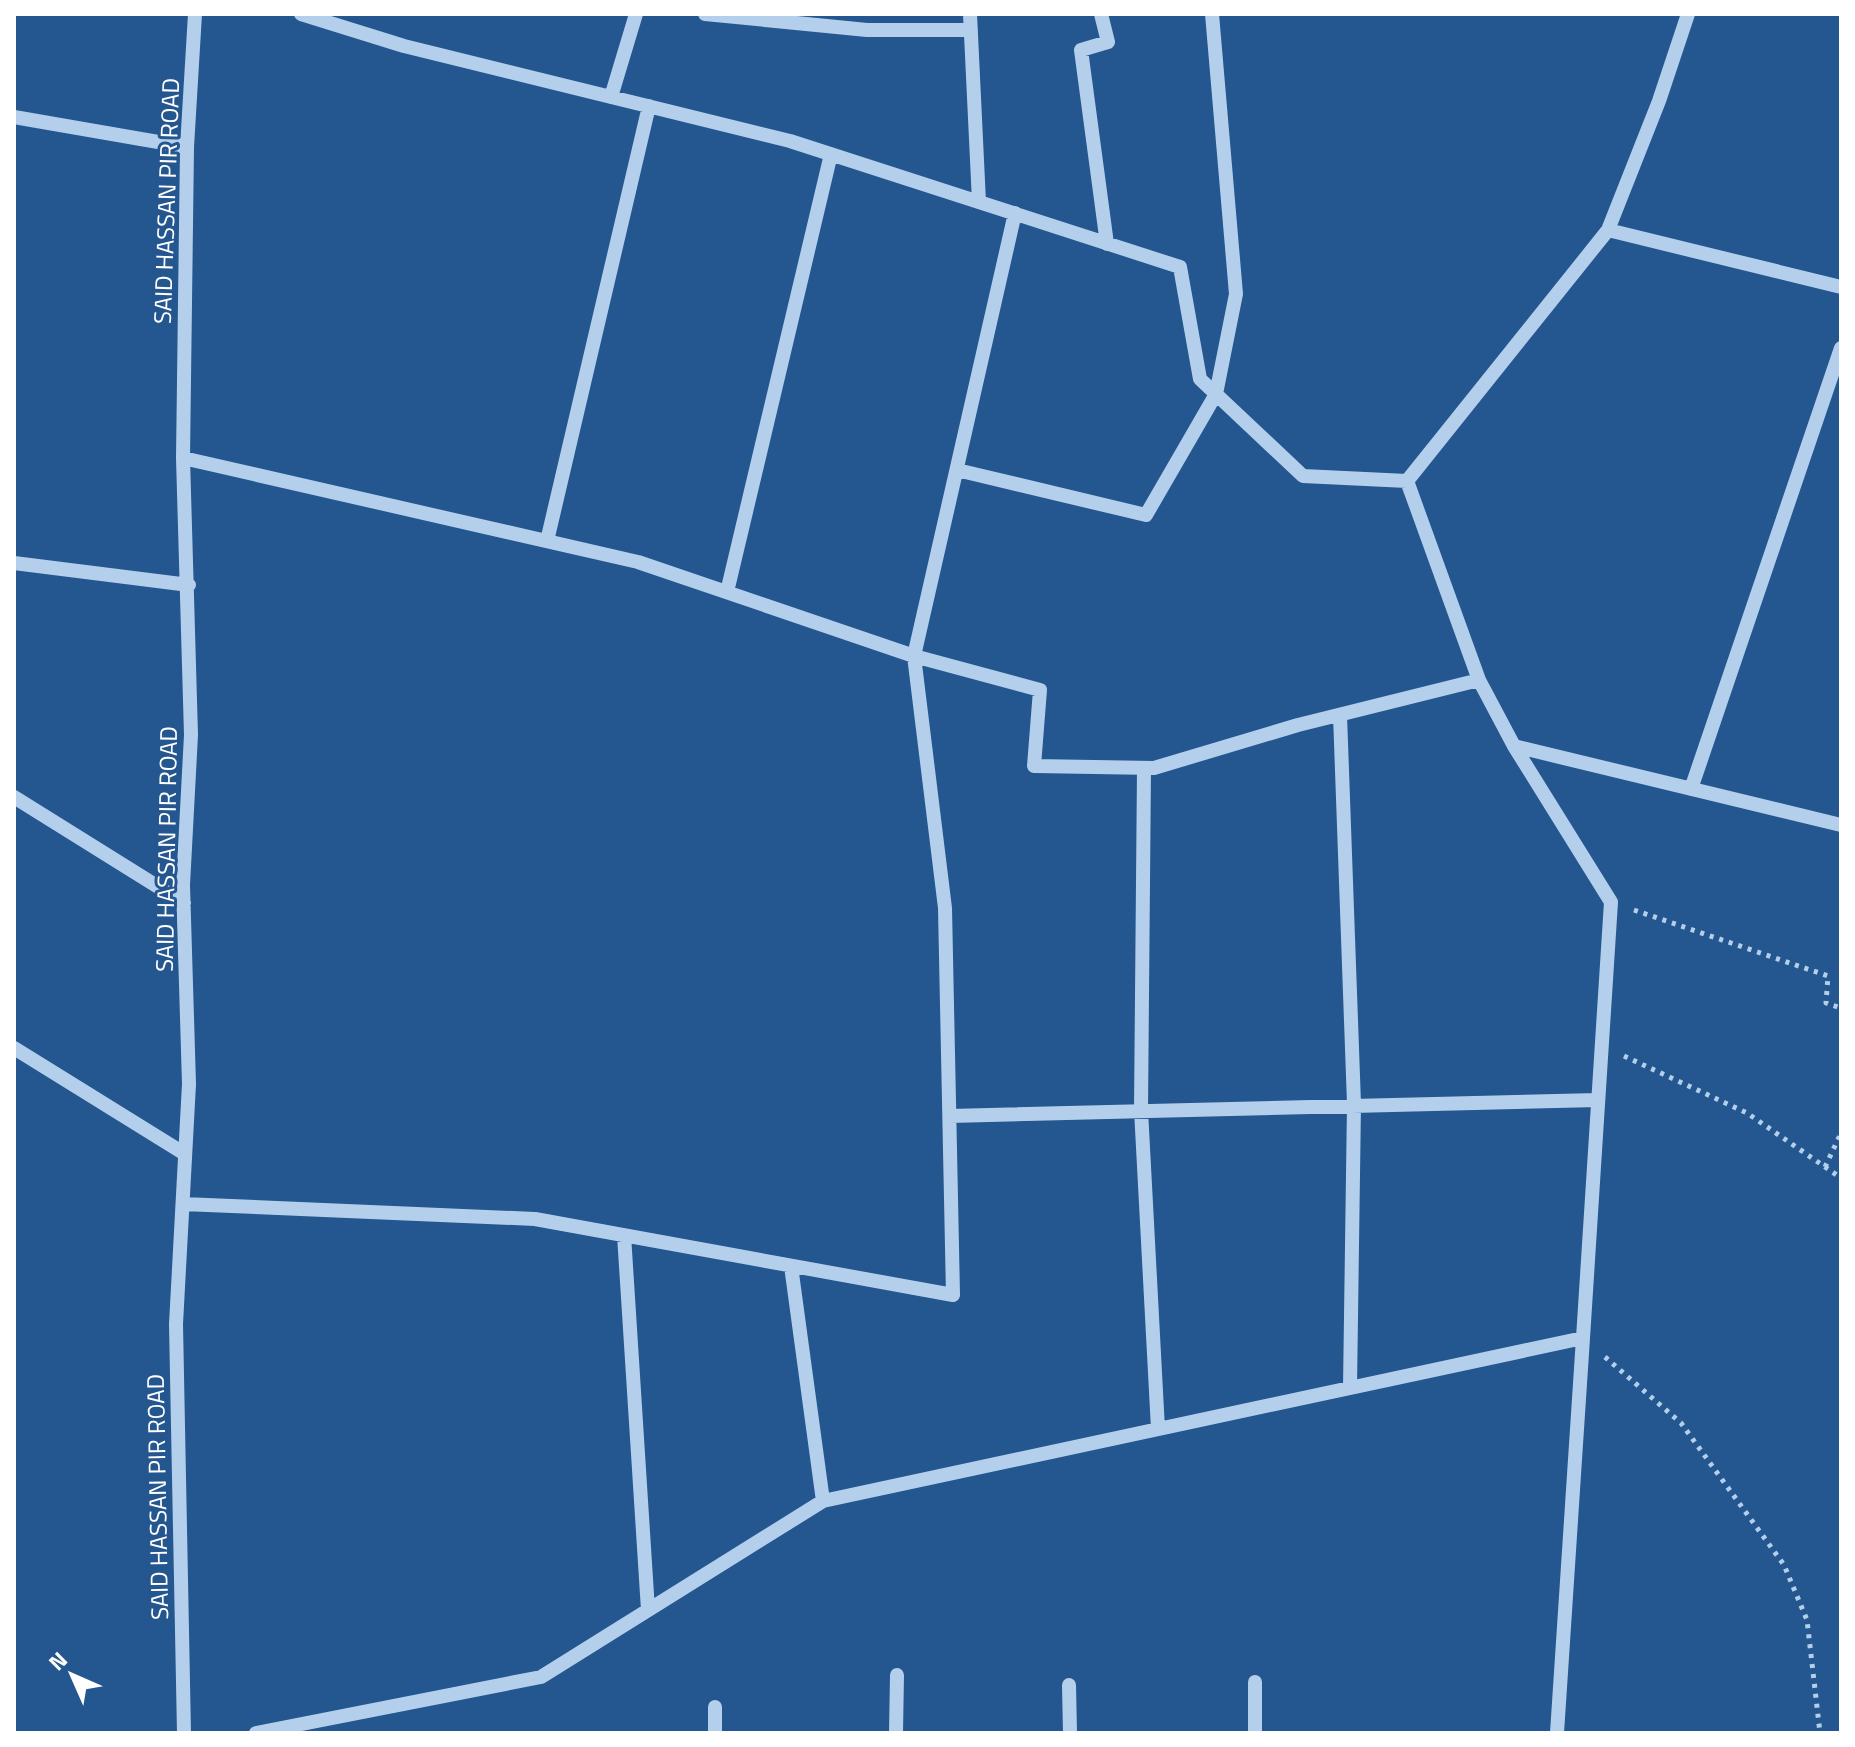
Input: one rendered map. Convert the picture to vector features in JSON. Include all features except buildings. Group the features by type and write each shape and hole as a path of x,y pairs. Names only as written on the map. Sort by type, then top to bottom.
{"street":[{"name":"SAID HASSAN PIR ROAD","path":"184,1733 176,1324 189,1084 184,903 191,735 183,458 187,147 195,14"},
{"path":"301,14 404,46 831,154 1180,267 1200,379 1303,476 1407,481"},
{"path":"611,97 636,14"},
{"path":"705,14 867,30 971,30"},
{"path":"970,14 979,202"},
{"path":"1101,14 1108,42 1081,50 1107,244"},
{"path":"957,470 1146,515 1216,394 1236,294 1212,14"},
{"path":"1407,481 1608,230 1659,101 1688,14"},
{"path":"547,541 649,106"},
{"path":"14,117 187,147"},
{"path":"727,592 831,154"},
{"path":"183,1204 535,1219 953,1295 945,908 914,656 1015,213"},
{"path":"1608,230 1841,287"},
{"path":"1691,789 1841,348"},
{"path":"183,458 638,562 914,656 1040,690 1034,766 1144,768 1479,680"},
{"path":"1407,481 1479,680 1514,746 1611,902 1557,1733"},
{"path":"14,563 189,585"},
{"path":"1340,715 1354,1104 1350,1388"},
{"path":"1514,746 1841,825"},
{"path":"1144,768 1141,1110 1158,1429"},
{"path":"14,797 184,903"},
{"path":"14,1048 185,1154"},
{"path":"950,1116 1598,1100"},
{"path":"624,1235 648,1610"},
{"path":"791,1266 823,1501"},
{"path":"256,1733 541,1677 823,1501 1583,1338"},
{"path":"896,1733 897,1675"},
{"path":"1255,1682 1255,1733"},
{"path":"1069,1685 1070,1733"},
{"path":"715,1707 715,1733"}],"path":[{"path":"1611,902 1828,976 1826,1003 1841,1008"},
{"path":"1601,1046 1747,1113 1841,1178"},
{"path":"1825,1167 1841,1133"},
{"path":"1583,1338 1681,1423 1784,1565 1807,1620 1820,1733"}]}
